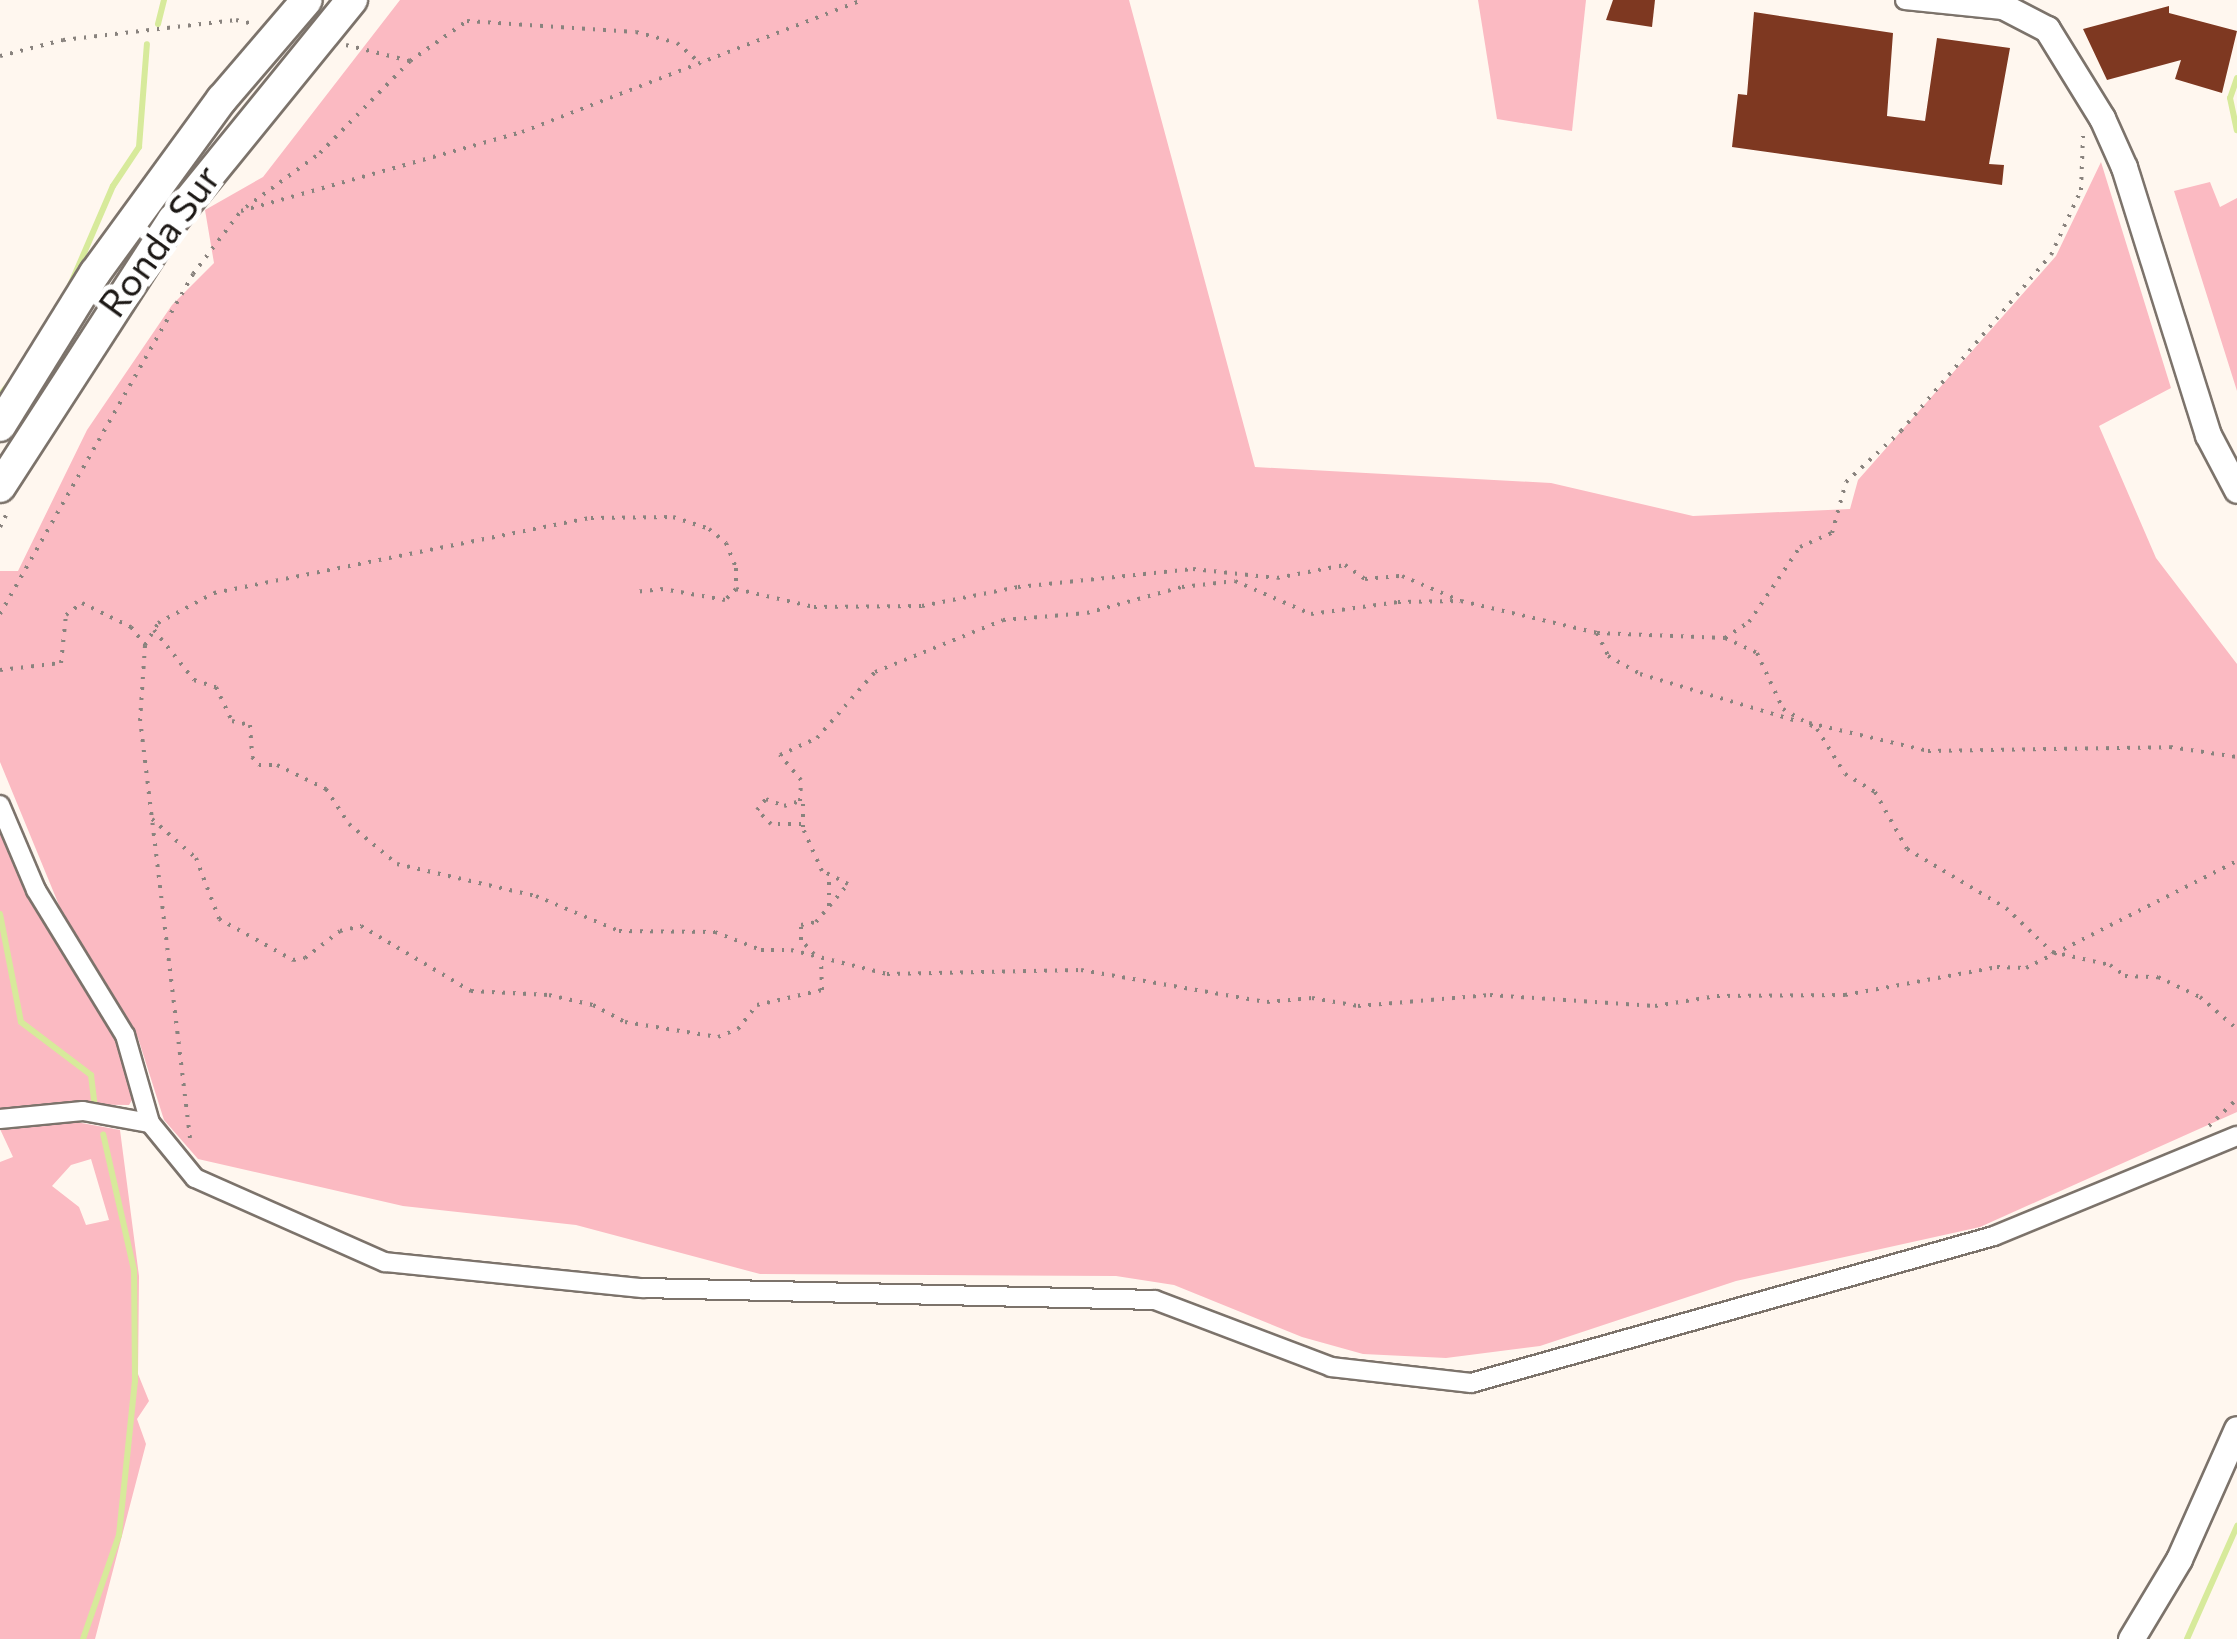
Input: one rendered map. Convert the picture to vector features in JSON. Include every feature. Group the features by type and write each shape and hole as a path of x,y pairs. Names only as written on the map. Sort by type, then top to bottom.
{"highway":[{"path":"0,426 95,273 222,99 307,0"},
{"path":"8,490 173,220 355,14"}],"main road":[{"path":"2002,6 2046,29 2102,118 2124,167 2208,435 2237,490"},
{"path":"2131,1639 2180,1559 2237,1429"}],"street":[{"path":"1905,0 2002,6"},
{"path":"0,805 36,890 125,1035 150,1123 195,1178 385,1262 643,1288 1155,1300 1331,1367 1471,1383 1994,1236 2204,1146 2237,1136"},
{"path":"0,1119 83,1111 150,1123"}],"path":[{"path":"241,211 522,132 862,0"},
{"path":"334,58 355,14"},
{"path":"0,614 193,274 241,211 320,153 410,61"},
{"path":"1725,638 1750,622 1800,547 1832,533 1846,482 1901,431 2051,256 2081,190 2082,137 2102,118"},
{"path":"0,527 8,490"},
{"path":"195,1178 140,721 145,645 154,630 186,604 214,593 591,518 672,517 709,529 726,543 736,590"},
{"path":"736,590 814,608 887,601 922,606 1018,588 1193,570 1277,578 1345,565 1365,579 1402,576 1461,601 1597,633 1725,638 1756,654 1783,709 1822,733 1844,774 1875,792 1907,849 2006,908 2052,952 2110,965 2125,976 2158,978 2200,997 2237,1030"},
{"path":"828,906 829,879 803,827 803,791 780,754 817,738 875,672 1003,620 1087,613 1171,588 1235,581 1311,614 1398,602 1461,601"},
{"path":"634,592 662,589 726,600 736,590"},
{"path":"0,670 62,663 66,616 82,603 132,627 145,645"},
{"path":"154,630 194,680 216,687 232,721 250,725 252,757 260,765 277,765 326,789 349,824 397,864 536,896 619,931 716,932 761,950 818,956"},
{"path":"1597,633 1608,656 1640,674 1804,722 1928,751 2170,747 2237,756"},
{"path":"803,791 793,806 766,798 757,810 771,824 803,827"},
{"path":"152,819 196,858 220,919 293,960 340,931 361,926 471,991 549,995 626,1022 718,1037 738,1030 757,1004 822,990 826,974 818,956"},
{"path":"829,879 848,888 816,922 801,925 806,949 844,967 924,978 967,971 1122,974 1267,1002 1312,998 1393,1006 1406,999 1535,995 1656,1006 1716,996 1859,993 1997,966 2020,970 2237,861"},
{"path":"2204,1146 2212,1118 2237,1099"}],"shaded area":[{"path":"400,0 1129,0 1255,467 1551,483 1693,516 1850,509 1858,480 2056,256 2101,162 2171,388 2099,426 2156,558 2237,664 2237,1112 1980,1227 1736,1281 1540,1346 1446,1358 1363,1354 1302,1337 1174,1285 1116,1276 760,1274 576,1225 403,1206 198,1159 164,1120 138,1038 61,910 0,762 0,571 18,571 87,430 172,305 214,263 205,210 263,177"},
{"path":"1478,0 1586,0 1572,131 1497,119"},
{"path":"2210,182 2220,207 2237,198 2237,391 2174,191"},
{"path":"0,823 30,892 119,1044 135,1095 129,1105 36,1104 0,1114"},
{"path":"76,1122 120,1130 139,1276 138,1374 149,1401 137,1419 146,1444 95,1639 0,1639 0,1162 13,1157 0,1129","holes":["91,1159 109,1220 86,1225 79,1207 52,1186 71,1165"]}],"building":[{"path":"1613,0 1655,0 1652,27 1606,20"},
{"path":"2169,6 2169,13 2237,31 2222,93 2175,79 2181,60 2107,80 2083,29"},
{"path":"1754,12 1893,33 1887,116 1925,121 1937,38 2010,48 1989,164 2004,165 2002,185 1732,147 1738,94 1747,95"}],"waterway":[{"path":"158,24 164,0"},
{"path":"69,288 113,186 139,147 147,44"},
{"path":"2237,78 2230,98 2237,130"},
{"path":"0,395 10,383"},
{"path":"0,914 21,1022 91,1075 94,1101"},
{"path":"83,1639 119,1535 135,1381 134,1270 103,1134"},
{"path":"2187,1639 2237,1526"}]}
